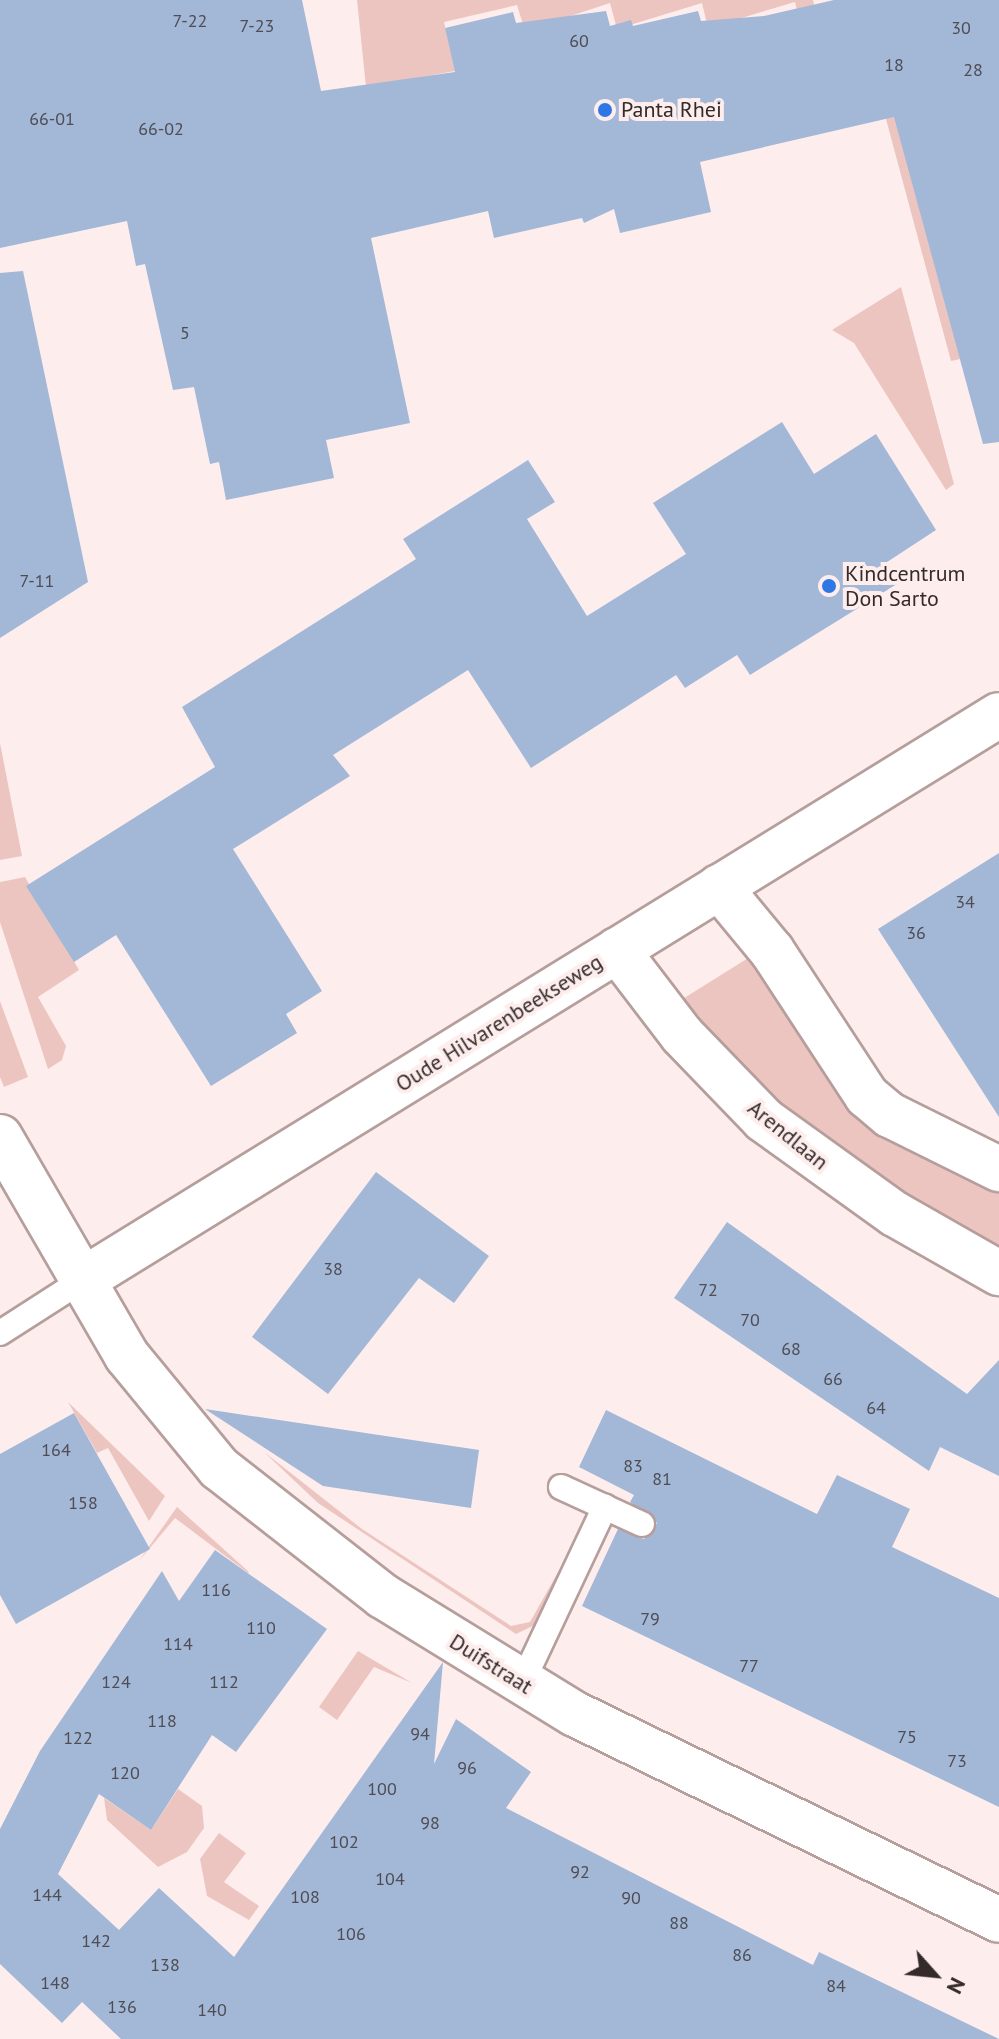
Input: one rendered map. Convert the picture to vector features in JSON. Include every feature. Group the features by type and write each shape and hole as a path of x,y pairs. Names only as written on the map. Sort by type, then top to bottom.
{"street":[{"name":"Oude Hilvarenbeekseweg","path":"81,1281 999,715"},
{"path":"719,887 772,951 867,1096 890,1115 999,1169"},
{"name":"Arendlaan","path":"617,950 682,1035 764,1120 895,1214 999,1273"},
{"name":"Duifstraat","path":"0,1137 127,1356 219,1468 383,1596 522,1683 999,1920"}],"lane":[{"name":"Oude Hilvarenbeekseweg","path":"0,1333 81,1281"},
{"path":"561,1487 642,1524"},
{"path":"522,1683 605,1507"}],"shaded area":[{"path":"357,0 813,0 818,24 801,28 795,2 708,28 702,3 617,29 610,3 525,31 517,5 444,22 455,71 366,87"},
{"path":"854,0 863,0 960,359 951,361"},
{"path":"901,287 954,484 946,490 854,343 832,330"},
{"path":"0,743 22,856 0,860"},
{"path":"25,877 79,970 38,997 66,1046 62,1060 48,1069 0,922 0,882"},
{"path":"753,955 834,1084 999,1187 999,1254 847,1162 735,1068 681,1000"},
{"path":"0,1001 28,1077 4,1087 0,1077"},
{"path":"68,1402 165,1496 149,1521 108,1448 97,1453"},
{"path":"264,1452 362,1529 511,1626 530,1622 575,1542 535,1625 516,1634 318,1503"},
{"path":"177,1507 249,1572 175,1518 138,1562"},
{"path":"358,1651 412,1683 374,1667 337,1720 319,1707"},
{"path":"178,1789 202,1806 204,1828 187,1852 158,1867 107,1820 104,1798 151,1830"},
{"path":"219,1833 246,1853 224,1882 259,1906 249,1920 207,1896 200,1859"}],"building":[{"path":"0,0 302,0 321,91 455,72 445,28 513,12 516,23 606,11 610,26 631,20 633,26 698,11 701,21 764,16 834,0 999,0 999,442 983,444 894,117 700,162 711,212 620,233 614,209 584,223 582,218 494,238 488,211 371,238 410,423 326,440 334,478 226,500 219,462 210,464 194,387 173,390 145,264 136,266 127,221 0,248"},
{"path":"23,271 88,582 0,638 0,273"},
{"path":"782,422 814,474 876,434 936,530 884,564 897,584 750,675 737,655 685,688 676,675 531,768 468,670 333,755 350,776 233,849 322,991 286,1014 297,1033 211,1086 116,935 74,962 26,886 215,767 182,707 416,559 403,539 528,460 555,502 527,519 587,616 686,554 653,503"},
{"path":"999,853 999,1117 878,929"},
{"path":"376,1172 489,1256 454,1303 419,1278 328,1394 252,1337"},
{"path":"727,1222 967,1394 999,1360 999,1476 940,1447 929,1471 674,1298"},
{"path":"205,1409 479,1450 471,1508 323,1486"},
{"path":"606,1410 817,1514 837,1475 910,1509 892,1547 999,1598 999,1807 582,1606 618,1529 644,1539 657,1523 630,1502 634,1495 579,1467"},
{"path":"74,1413 150,1549 16,1624 0,1595 0,1454"},
{"path":"215,1550 327,1629 236,1752 212,1735 151,1830 99,1794 58,1874 119,1930 159,1888 234,1957 443,1662 434,1764 456,1719 531,1772 506,1808 813,1965 819,1952 999,2039 121,2039 82,2002 62,2023 0,1964 0,1829 40,1751 162,1571 179,1601"}],"place":[{"name":"Panta Rhei","path":"605,110"},
{"name":"Kindcentrum Don Sarto","path":"829,586"}]}
